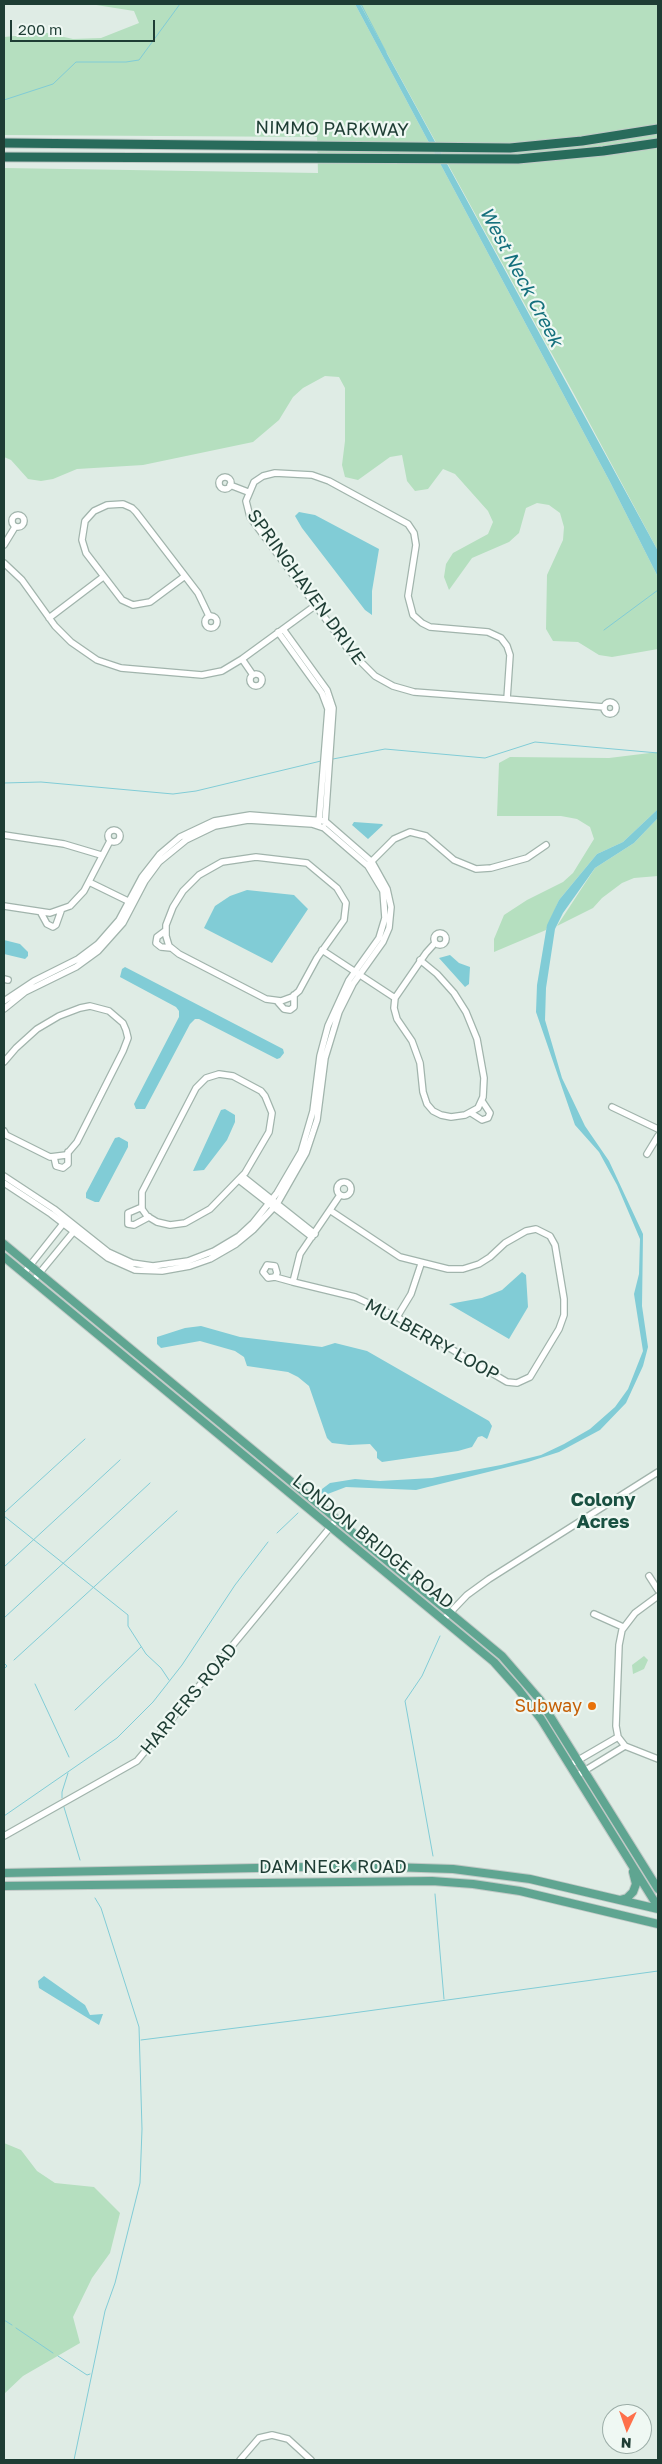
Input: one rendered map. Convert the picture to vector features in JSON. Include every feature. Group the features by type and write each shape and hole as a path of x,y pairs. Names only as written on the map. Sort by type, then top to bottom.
{"highway":[{"name":"NIMMO PARKWAY","path":"4,143 510,148 582,141 658,129"},
{"name":"NIMMO PARKWAY","path":"4,157 320,160 518,159 603,151 658,143"}],"main road":[{"name":"LONDON BRIDGE ROAD","path":"4,1244 493,1647 526,1682 550,1714 658,1889"},
{"name":"LONDON BRIDGE ROAD","path":"4,1257 494,1662 541,1719 658,1908"},
{"name":"DAM NECK ROAD","path":"4,1873 357,1866 453,1869 530,1879 658,1908"},
{"path":"620,1900 631,1895 635,1888 632,1867"},
{"path":"4,1868 57,1868 70,1871"},
{"name":"DAM NECK ROAD","path":"4,1886 440,1882 473,1884 520,1891 658,1924"}],"street":[{"name":"SPRINGHAVEN DRIVE","path":"507,700 510,655 507,646 501,638 488,632 430,627 413,615 408,596 416,546 414,533 408,524 329,481 306,474 286,472 265,475 254,482 248,492 246,506 250,517 358,661 384,682 414,692 507,700 604,707"},
{"path":"230,485 248,492"},
{"path":"185,576 156,599 139,605 122,600 88,556 82,540 85,521 90,510 112,504 123,504 132,508 185,576 200,596 209,616"},
{"path":"4,545 15,527"},
{"path":"4,564 28,587 49,618 71,642 97,660 113,667 202,675 227,669 316,605"},
{"path":"49,618 103,577"},
{"path":"281,631 328,690 334,708 322,824"},
{"path":"242,659 253,675"},
{"path":"4,1008 31,989 76,967 98,952 118,930 142,877 160,854 180,837 202,825 223,818 250,815 322,824 370,864 387,889 391,915 383,942 357,973 331,1035 324,1066 318,1114 309,1146 295,1176 253,1230 227,1250 198,1264 162,1271 135,1270 116,1263 65,1221 4,1176"},
{"path":"370,864 394,839 410,832 426,836 454,860 476,869 491,868 527,858 546,845"},
{"path":"4,835 64,844 102,855"},
{"path":"4,906 41,913 61,911 75,902 89,882 110,841"},
{"path":"248,857 301,861 311,865 337,888 346,903 344,920 322,950 294,995 286,1000 266,999 179,954 171,948 165,931 168,920 183,891 199,876 216,865 248,857"},
{"path":"89,882 131,902"},
{"path":"4,1001 30,983 89,952 114,927 131,902"},
{"path":"41,913 46,924 52,927 56,925 61,911"},
{"path":"165,931 156,937 156,943 160,947 171,948"},
{"path":"420,960 446,983 460,1001 472,1024 483,1065 484,1088 482,1101 470,1113 446,1117 436,1113 427,1104 423,1092 420,1063 412,1041 397,1019 394,1008 395,998 420,960 436,943"},
{"path":"322,950 395,998"},
{"path":"277,1001 284,1010 290,1010 294,1007 294,995"},
{"path":"4,1062 37,1030 59,1016 90,1006 100,1007 109,1011 123,1023 128,1038 123,1052 77,1142 68,1152 54,1157 21,1142 4,1131"},
{"path":"213,1075 232,1076 261,1091 270,1106 272,1120 269,1132 240,1178 221,1200 193,1220 170,1224 149,1217 142,1206 142,1192 196,1088 206,1078 213,1075"},
{"path":"470,1113 482,1120 488,1118 490,1113 482,1101"},
{"path":"612,1107 658,1129"},
{"path":"648,1154 658,1136"},
{"path":"54,1157 56,1166 63,1168 68,1164 68,1152"},
{"path":"240,1178 314,1235"},
{"path":"4,1183 65,1221"},
{"path":"293,1282 300,1254 331,1211 340,1195"},
{"path":"142,1206 128,1213 128,1224 134,1225 149,1217"},
{"name":"MULBERRY LOOP","path":"275,1277 355,1297 397,1317 503,1381 512,1383 523,1382 530,1377 559,1329 564,1315 564,1299 555,1245 546,1233 536,1230 526,1231 505,1243 490,1257 471,1267 448,1269 421,1264 389,1251 331,1211"},
{"path":"24,1273 65,1221"},
{"path":"33,1281 75,1229"},
{"path":"397,1317 411,1294 421,1264"},
{"path":"444,1620 467,1595 530,1552 658,1472"},
{"name":"HARPERS ROAD","path":"4,1836 137,1761 337,1519"},
{"path":"649,1576 658,1590"},
{"path":"658,1596 635,1613 623,1627 619,1645 616,1726 618,1737 625,1746 658,1759"},
{"path":"594,1614 623,1627"},
{"path":"569,1766 618,1737"},
{"path":"576,1776 625,1746"},
{"path":"240,2460 259,2438 272,2436 288,2439 311,2460"}],"green space":[{"path":"90,4 355,4 609,480 658,577 658,649 612,657 599,655 578,642 553,641 546,629 547,575 563,540 564,527 560,513 549,505 537,503 526,508 519,533 509,542 472,558 449,590 444,577 446,564 453,553 488,534 493,522 488,511 455,474 443,469 428,489 415,491 407,481 402,455 390,457 358,480 345,477 342,465 345,441 345,388 339,377 325,376 303,388 293,397 279,420 253,442 143,465 77,469 53,479 41,481 28,479 11,460 4,457 4,168 318,173 317,137 4,135 4,37 47,33 73,39 101,38 139,23 134,11"},
{"path":"360,4 658,4 658,551 574,394"},
{"path":"658,752 658,809 623,842 597,854 559,900 546,930 494,952 494,939 504,915 527,900 563,882 573,873 594,839 590,827 577,819 561,816 497,816 499,763 510,757 609,758"},
{"path":"658,818 658,876 634,878 622,883 602,898 593,908 557,926 595,868 634,843"},
{"path":"644,1656 648,1660 644,1669 633,1674 632,1665"},
{"path":"4,2143 21,2150 37,2171 55,2183 94,2187 120,2213 110,2253 92,2278 73,2317 80,2343 23,2376 4,2394"}],"water":[{"path":"355,4 360,4 658,551 658,577 609,480"},
{"path":"299,512 315,515 379,549 372,591 372,615 365,610 302,528 295,516"},
{"path":"658,809 658,818 634,843 595,868 563,913 555,929 546,988 545,1020 562,1078 585,1126 609,1161 643,1234 642,1306 648,1347 643,1366 626,1403 600,1430 559,1452 528,1462 416,1490 346,1487 325,1495 322,1494 318,1492 330,1483 355,1479 380,1481 432,1478 501,1465 541,1455 590,1429 615,1407 628,1389 643,1351 634,1294 639,1274 640,1239 617,1185 599,1152 575,1125 536,1012 537,985 547,925 559,900 597,854 623,842"},
{"path":"354,822 383,825 368,839 352,825"},
{"path":"247,890 294,895 308,909 272,963 204,928 215,906 230,896"},
{"path":"4,940 20,944 28,952 28,956 25,959 4,954"},
{"path":"450,955 459,963 470,967 469,984 465,987 439,958"},
{"path":"125,967 283,1049 284,1053 277,1059 199,1019 195,1019 190,1024 145,1109 136,1109 134,1104 179,1017 179,1011 176,1007 120,977 122,969"},
{"path":"225,1109 235,1115 235,1122 227,1140 204,1170 193,1171 221,1110"},
{"path":"119,1137 128,1142 128,1147 99,1202 86,1198 86,1193 115,1138"},
{"path":"522,1272 526,1275 528,1307 509,1339 449,1304 482,1298 502,1290"},
{"path":"201,1326 240,1337 322,1347 335,1343 367,1351 489,1421 492,1426 488,1437 487,1439 482,1436 478,1437 472,1447 458,1451 382,1462 377,1458 377,1452 370,1444 349,1445 332,1443 327,1438 309,1386 298,1377 288,1372 247,1366 244,1357 235,1351 200,1341 161,1348 157,1344 157,1337 185,1328"},
{"path":"44,1976 85,2005 90,2015 103,2014 99,2025 39,1988 38,1981"}],"waterway":[{"path":"4,100 53,84 76,62 126,62 139,60 180,4"},
{"name":"West Neck Creek","path":"361,4 386,52"},
{"path":"604,630 658,590"},
{"path":"333,759 385,749 485,758 535,742 658,753"},
{"path":"4,783 41,782 173,794 196,791 321,761"},
{"path":"4,1513 85,1439"},
{"path":"4,1567 120,1460"},
{"path":"4,1618 150,1483"},
{"path":"14,1660 177,1511"},
{"path":"277,1533 298,1513"},
{"path":"4,1516 128,1615 128,1626 146,1654 161,1668 169,1680"},
{"path":"4,1816 117,1738 153,1702 182,1665 235,1585 268,1542"},
{"path":"433,1856 405,1701 422,1676 440,1636"},
{"path":"75,1710 141,1647"},
{"path":"4,1663 7,1666 4,1669"},
{"path":"35,1684 69,1757"},
{"path":"62,1798 68,1773"},
{"path":"63,1804 80,1860"},
{"path":"435,1894 444,1999"},
{"path":"74,2460 105,2311 115,2283 140,2183 142,2129 139,2027 101,1908 95,1898"},
{"path":"141,2040 658,1971"},
{"path":"4,2320 12,2325"},
{"path":"16,2328 53,2353"},
{"path":"58,2356 87,2375 90,2374"}],"place":[{"name":"Subway","path":"592,1706"}],"district":[{"name":"Colony Acres","path":"603,1511"}]}
